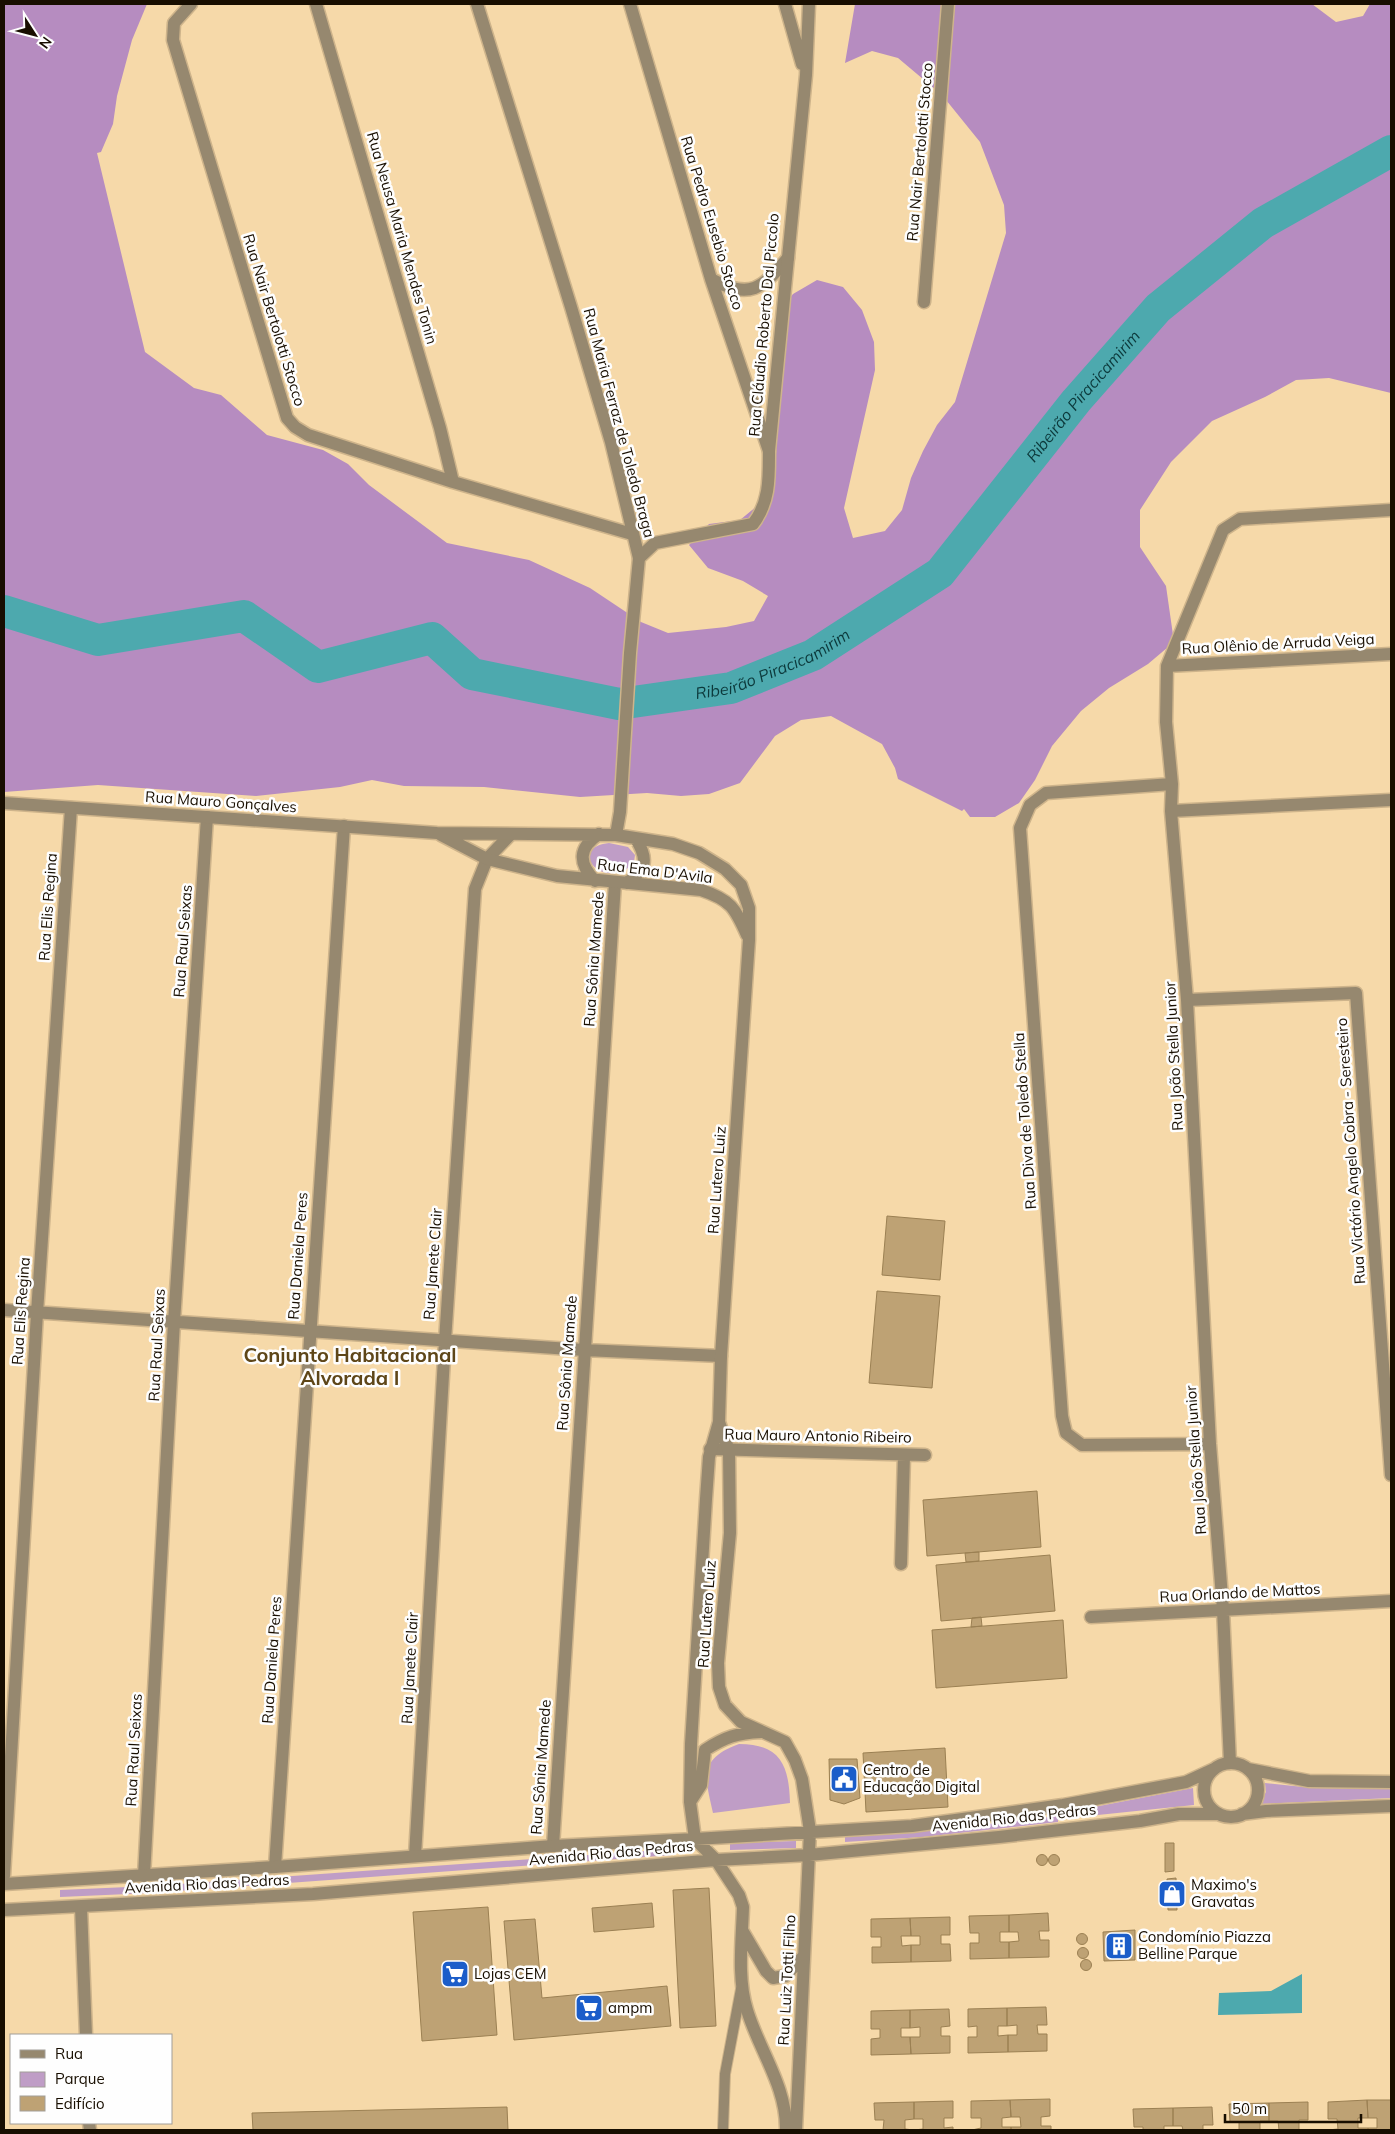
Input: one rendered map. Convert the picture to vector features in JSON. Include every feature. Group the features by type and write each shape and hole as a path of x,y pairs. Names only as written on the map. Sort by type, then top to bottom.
{"street":[{"name":"Rua Nair Bertolotti Stocco","path":"192,4 174,23 173,40 286,418 295,427 308,435 453,482 632,534"},
{"name":"Rua Neusa Maria Mendes Tonin","path":"316,4 440,428 453,482"},
{"name":"Rua Maria Ferraz de Toledo Braga","path":"477,4 611,442 639,558 630,653 620,812 616,835"},
{"name":"Rua Pedro Eusebio Stocco","path":"630,4 711,279 769,451"},
{"path":"785,4 806,75"},
{"name":"Rua Cláudio Roberto Dal Piccolo","path":"639,558 655,543 753,524 762,512 769,484 769,451 806,75 808,4"},
{"name":"Rua Nair Bertolotti Stocco","path":"924,302 948,4"},
{"path":"711,279 726,287 750,290 766,283 788,258"},
{"name":"Rua João Stella Junior","path":"1230,1763 1223,1610 1210,1444 1187,1000 1171,811 1172,784 1166,722 1167,666 1222,530 1240,519 1391,510"},
{"name":"Rua Olênio de Arruda Veiga","path":"1167,666 1391,654"},
{"name":"Rua Diva de Toledo Stella","path":"1172,784 1046,793 1030,805 1020,828 1062,1406 1066,1433 1082,1445 1210,1444"},
{"path":"1171,811 1391,800"},
{"name":"Rua Mauro Gonçalves","path":"4,803 437,833"},
{"name":"Rua Elis Regina","path":"4,1876 37,1313 71,808"},
{"name":"Rua Raul Seixas","path":"144,1876 174,1322 207,817"},
{"name":"Rua Daniela Peres","path":"275,1868 344,826"},
{"name":"Rua Ema D'Avila","path":"437,833 510,835 599,834 673,844 690,850 725,870 741,885 749,908 749,940"},
{"name":"Rua Ema D'Avila","path":"437,833 487,859 557,876 701,890 721,896 735,909 749,940"},
{"path":"594,881 584,870 582,856 588,841 599,834"},
{"name":"Rua Janete Clair","path":"415,1856 445,1341 475,889 487,859 510,835"},
{"path":"621,883 638,874 645,863 643,851 636,839"},
{"name":"Rua Sônia Mamede","path":"553,1846 584,1350 621,883"},
{"name":"Rua Lutero Luiz","path":"695,1839 690,1802 691,1744 710,1449 719,1422 721,1356 749,940"},
{"name":"Rua Victório Angelo Cobra - Seresteiro","path":"1187,1000 1356,993 1391,1475"},
{"path":"4,1310 584,1350 721,1356"},
{"name":"Rua Lutero Luiz","path":"719,1422 729,1451 730,1533 718,1663 719,1687 725,1704 741,1722 784,1742 795,1760 802,1779 810,1831"},
{"name":"Rua Mauro Antonio Ribeiro","path":"710,1449 925,1455"},
{"path":"901,1564 904,1454"},
{"name":"Rua Orlando de Mattos","path":"1091,1617 1391,1602"},
{"path":"690,1802 701,1785 705,1750 724,1738 744,1733 763,1732"},
{"path":"1391,1782 1309,1782 1248,1769 1230,1763 1214,1769 1208,1777 1204,1795 1212,1809 1218,1814 1234,1816 1266,1811 1391,1806"},
{"name":"Avenida Rio das Pedras","path":"4,1884 275,1868 553,1846 912,1826 1063,1805 1186,1782 1214,1769"},
{"path":"1242,1814 1254,1803 1257,1794 1257,1785 1248,1769"},
{"name":"Avenida Rio das Pedras","path":"4,1910 313,1894 716,1860 810,1855 999,1837 1179,1814 1218,1814"},
{"name":"Rua Luiz Totti Filho","path":"796,2130 810,1831"},
{"path":"695,1839 716,1860 739,1895 743,1907 742,1986 747,2010 778,2083 786,2130"},
{"path":"81,1907 86,2034"},
{"path":"742,1930 766,1970 773,1978 785,1976 804,1956"}],"lane":[{"path":"723,2130 725,2074 742,1986"}],"green space":[{"path":"609,843 628,847 635,855 634,862 628,868 614,873 607,873 594,867 588,853 598,846"},
{"path":"739,1744 765,1748 780,1760 788,1778 790,1803 713,1813 707,1779 711,1763 717,1756"},
{"path":"1265,1783 1313,1788 1391,1789 1391,1798 1259,1804 1266,1792"},
{"path":"1193,1788 1194,1805 1069,1818 1068,1812"},
{"path":"1058,1816 1058,1822 923,1837 845,1842 845,1836 925,1831"},
{"path":"796,1841 796,1848 730,1850 730,1843"},
{"path":"673,1849 673,1855 151,1893 60,1897 60,1890 151,1886"}],"shaded area":[{"path":"4,4 147,4 132,40 117,96 113,124 101,152 97,153 145,352 194,388 221,395 267,435 323,450 348,464 369,485 447,543 529,560 590,588 641,622 668,633 726,627 754,621 768,596 743,581 708,568 689,545 709,524 740,520 763,501 775,317 793,294 817,280 843,287 862,310 874,342 875,370 844,508 853,538 885,531 902,510 911,478 923,451 937,425 955,402 1006,233 1004,205 980,142 942,95 898,58 872,51 845,63 855,4 1312,4 1336,22 1363,16 1370,4 1391,4 1391,393 1329,378 1296,380 1265,397 1212,421 1171,462 1140,510 1140,547 1166,586 1174,642 1148,664 1109,688 1081,711 1052,746 1035,780 1019,803 995,817 970,817 964,809 962,811 898,779 895,768 882,744 831,716 801,720 775,736 740,783 709,794 681,796 647,793 580,797 484,787 404,786 372,780 340,787 256,796 98,785 4,792"}],"water":[{"path":"1302,1974 1302,2013 1218,2015 1219,1993 1271,1991"}],"building":[{"path":"887,1216 945,1221 940,1280 882,1275"},
{"path":"877,1291 940,1296 932,1388 869,1383"},
{"path":"1037,1491 1041,1547 927,1556 923,1500"},
{"path":"979,1552 979,1561 966,1562 965,1553"},
{"path":"1050,1555 1055,1611 941,1621 936,1565"},
{"path":"981,1617 982,1626 971,1627 972,1618"},
{"path":"1063,1620 1067,1678 936,1688 932,1630"},
{"path":"945,1748 948,1807 866,1812 863,1753"},
{"name":"Centro de Educação Digital","path":"829,1759 857,1759 860,1798 844,1804 830,1800"},
{"path":"1165,1843 1174,1843 1174,1871 1165,1872"},
{"path":"1040,1855 1044,1855 1047,1860 1046,1864 1040,1865 1037,1862 1037,1858"},
{"path":"1052,1855 1056,1855 1059,1860 1058,1864 1052,1865 1049,1862 1049,1858"},
{"name":"Maximo's Gravatas","path":"1176,1878 1177,1910 1168,1910 1167,1879"},
{"path":"709,1888 716,2026 680,2028 673,1890"},
{"path":"652,1903 654,1927 594,1932 592,1908"},
{"name":"Lojas CEM","path":"488,1907 497,2035 422,2041 413,1912"},
{"path":"1048,1913 1049,1931 1039,1931 1040,1940 1049,1940 1049,1957 1009,1958 1009,1942 1019,1941 1018,1932 1009,1932 1009,1915"},
{"path":"1009,1915 1009,1932 1000,1932 1000,1942 1009,1942 1009,1958 970,1959 970,1943 979,1943 979,1933 970,1933 969,1916"},
{"path":"950,1917 950,1935 941,1935 941,1944 950,1944 951,1961 911,1962 911,1945 920,1945 920,1936 911,1936 910,1918"},
{"path":"910,1918 911,1936 901,1936 902,1946 911,1945 911,1962 872,1963 872,1947 881,1947 881,1937 871,1937 871,1919"},
{"path":"535,1919 542,1998 667,1986 671,2026 514,2040 504,1921"},
{"name":"Condomínio Piazza Belline Parque","path":"1135,1930 1135,1960 1104,1961 1103,1932"},
{"path":"1080,1934 1084,1934 1087,1939 1086,1943 1080,1944 1077,1941 1077,1937"},
{"path":"1081,1948 1085,1948 1088,1953 1087,1957 1081,1958 1078,1955 1078,1951"},
{"path":"1084,1960 1088,1960 1091,1965 1090,1969 1084,1970 1081,1967 1081,1963"},
{"path":"1046,2007 1047,2025 1037,2025 1038,2034 1047,2034 1047,2051 1008,2052 1008,2035 1017,2035 1017,2025 1007,2026 1007,2008"},
{"path":"1007,2008 1007,2026 998,2026 998,2036 1008,2035 1008,2052 968,2053 968,2037 977,2037 977,2026 968,2027 968,2009"},
{"path":"949,2009 950,2026 941,2027 941,2036 950,2036 950,2053 911,2054 910,2037 920,2037 920,2027 910,2028 910,2010"},
{"path":"910,2010 910,2028 901,2028 901,2037 910,2037 911,2054 871,2055 871,2039 880,2038 880,2029 871,2029 871,2011"},
{"path":"1050,2099 1050,2116 1041,2117 1041,2126 1051,2126 1051,2130 1011,2130 1011,2127 1021,2127 1020,2117 1011,2117 1010,2100"},
{"path":"1010,2100 1011,2117 1002,2118 1002,2127 1011,2127 1011,2130 972,2130 981,2128 981,2118 971,2118 971,2101"},
{"path":"1367,2100 1368,2118 1358,2118 1358,2128 1368,2128 1368,2130 1328,2130 1338,2129 1337,2119 1328,2119 1328,2102"},
{"path":"1367,2100 1391,2100 1391,2130 1368,2130 1368,2128 1377,2128 1377,2118 1368,2118"},
{"path":"953,2101 953,2118 944,2118 944,2128 953,2127 953,2130 914,2130 923,2129 923,2119 914,2119 914,2102"},
{"path":"914,2102 914,2119 905,2120 905,2129 914,2130 883,2130 884,2120 875,2120 874,2103"},
{"path":"1308,2102 1308,2120 1299,2120 1299,2130 1279,2130 1278,2121 1269,2121 1269,2103"},
{"path":"1269,2103 1269,2121 1260,2121 1260,2130 1239,2130 1239,2122 1230,2122 1229,2104"},
{"path":"507,2107 508,2130 253,2130 252,2113"},
{"path":"1212,2107 1213,2125 1203,2125 1203,2130 1183,2130 1182,2126 1173,2126 1173,2108"},
{"path":"1173,2108 1173,2126 1164,2126 1164,2130 1143,2130 1143,2127 1134,2127 1133,2109"}],"waterway":[{"name":"Ribeirão Piracicamirim","path":"4,611 98,640 244,616 318,667 432,638 472,674 619,704 731,688 813,655 940,573 1076,401 1158,308 1263,223 1391,151"}],"place":[{"name":"Centro de Educação Digital","path":"844,1779"},
{"name":"Maximo's Gravatas","path":"1172,1894"},
{"name":"Condomínio Piazza Belline Parque","path":"1119,1946"},
{"name":"Lojas CEM","path":"455,1974"},
{"name":"ampm","path":"589,2008"}],"district":[{"name":"Conjunto Habitacional Alvorada I","path":"350,1366"}]}
